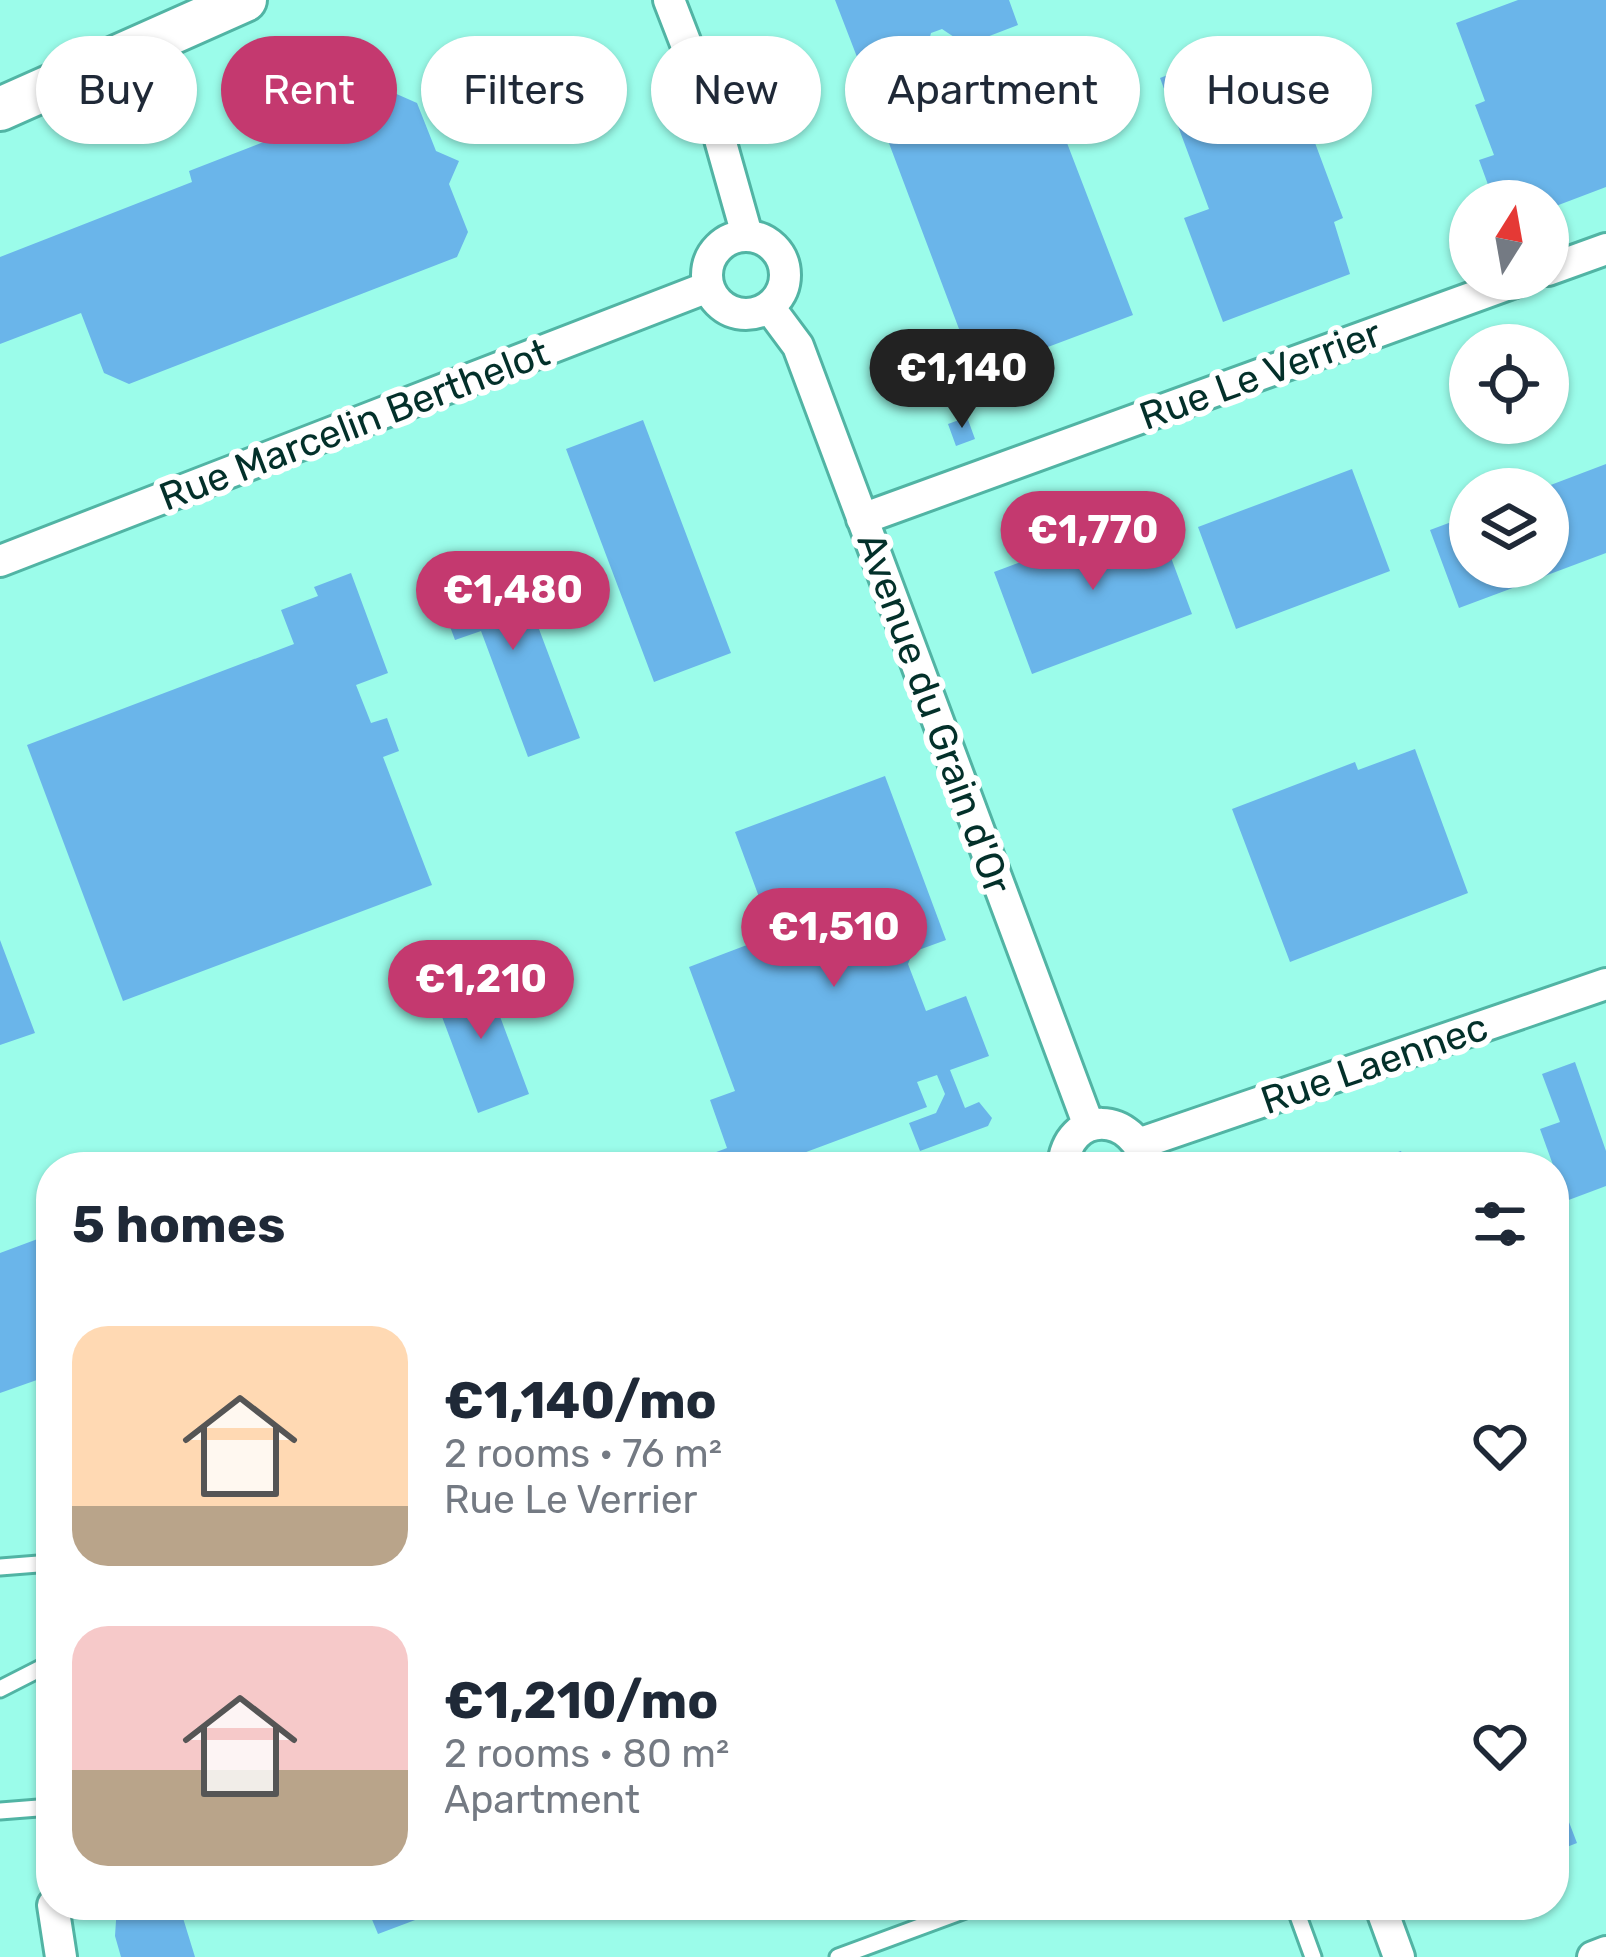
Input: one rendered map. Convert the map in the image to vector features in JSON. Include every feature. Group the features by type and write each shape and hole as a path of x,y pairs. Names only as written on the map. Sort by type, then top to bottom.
{"street":[{"path":"0,109 245,0"},
{"path":"669,0 712,111 747,235"},
{"path":"747,235 774,247 782,260 782,292 769,307 750,314 729,311 708,287 711,256 722,244 747,235"},
{"path":"1569,262 1606,249"},
{"name":"Rue Marcelin Berthelot","path":"0,561 708,287"},
{"name":"Rue Le Verrier","path":"862,519 1465,300"},
{"name":"Avenue du Grain d'Or","path":"769,307 798,346 1089,1126"},
{"name":"Rue Laennec","path":"1152,1152 1606,984"},
{"path":"1067,1152 1069,1142 1089,1126 1108,1123 1141,1152"},
{"path":"55,1920 61,1957"},
{"path":"1386,1920 1400,1957"},
{"path":"1593,1957 1606,1952"}],"lane":[{"path":"0,1567 36,1564"},
{"path":"0,1689 36,1671"},
{"path":"0,1811 36,1808"},
{"path":"838,1957 938,1920"},
{"path":"1299,1920 1313,1957"}],"building":[{"path":"835,0 1009,0 1018,25 989,36 952,36 942,29 930,36 849,36"},
{"path":"1518,0 1606,0 1606,187 1569,201 1569,180 1486,180 1479,160 1494,155 1475,105 1485,101 1456,23"},
{"path":"397,94 417,103 421,144 433,144 436,151 459,161 449,184 468,232 457,257 129,384 104,373 81,313 0,344 0,257 192,182 189,171 258,144 397,144"},
{"path":"889,144 1067,144 1133,315 976,374"},
{"path":"1185,144 1315,144 1343,218 1334,222 1350,274 1223,322 1184,218 1209,209"},
{"path":"967,417 975,439 956,446 948,424"},
{"path":"643,420 731,653 654,682 566,449"},
{"path":"1606,464 1606,553 1569,567 1569,478"},
{"path":"1352,469 1390,571 1236,629 1198,527"},
{"path":"1154,512 1192,614 1032,674 994,572"},
{"path":"1449,523 1449,581 1430,530"},
{"path":"513,560 580,738 528,757 481,631 455,640 436,589"},
{"path":"351,573 388,673 356,685 371,723 387,718 399,751 383,757 432,885 123,1001 27,745 294,644 281,610 318,596 314,587"},
{"path":"1452,588 1512,588 1459,608"},
{"path":"1415,749 1468,893 1290,962 1232,809 1355,762 1358,770"},
{"path":"885,776 946,940 913,952 908,964 926,1011 966,996 989,1056 950,1070 965,1108 979,1102 992,1118 988,1126 920,1151 909,1123 936,1113 945,1094 937,1075 917,1082 927,1107 806,1152 716,1152 727,1148 710,1100 735,1091 689,967 773,935 735,832"},
{"path":"0,940 35,1033 0,1045"},
{"path":"483,971 529,1094 478,1113 432,990"},
{"path":"1575,1062 1606,1151 1606,1186 1569,1200 1569,1152 1548,1152 1540,1129 1560,1122 1542,1074"},
{"path":"36,1240 36,1380 0,1393 0,1253"},
{"path":"1569,1822 1577,1843 1569,1846"},
{"path":"116,1920 184,1920 195,1957 121,1957"},
{"path":"372,1920 415,1920 378,1934"}]}
